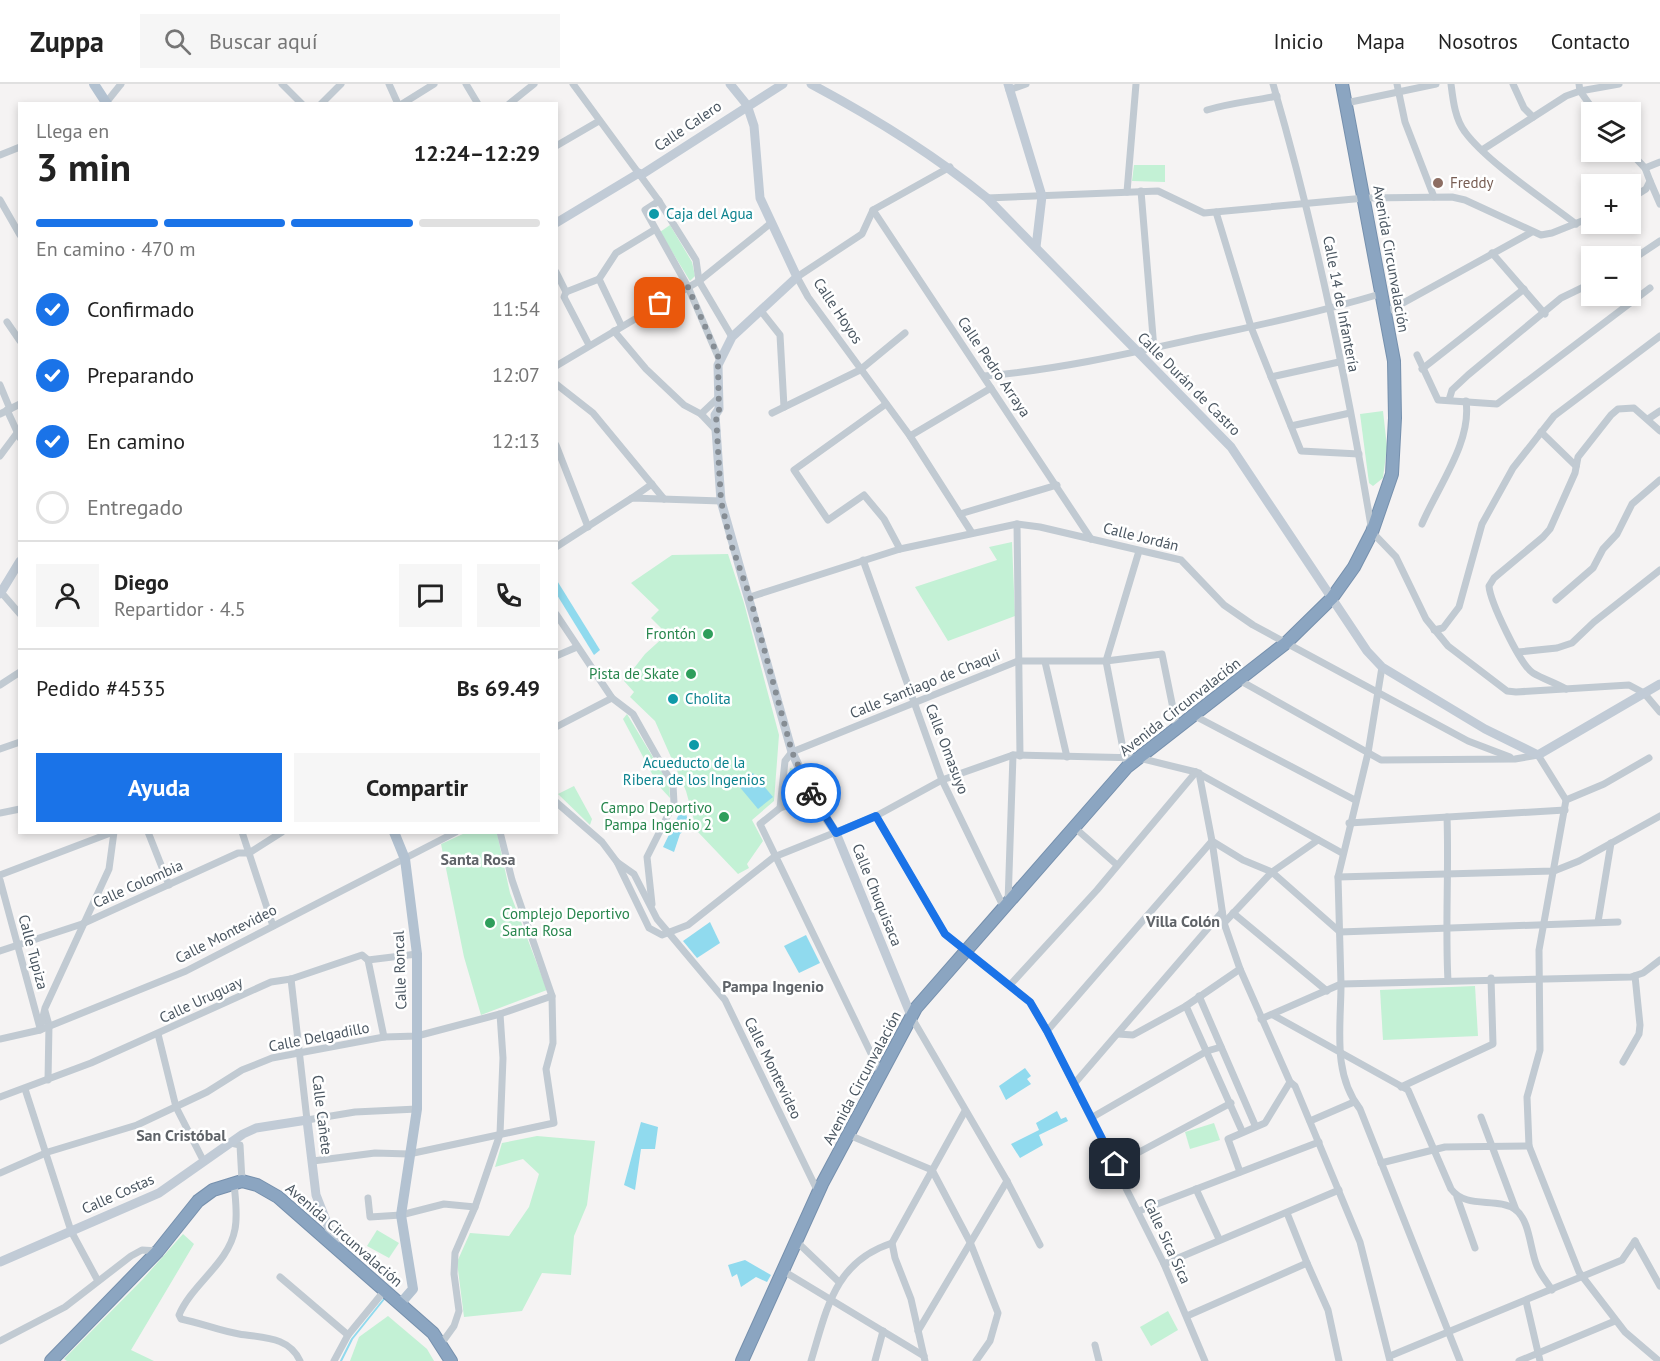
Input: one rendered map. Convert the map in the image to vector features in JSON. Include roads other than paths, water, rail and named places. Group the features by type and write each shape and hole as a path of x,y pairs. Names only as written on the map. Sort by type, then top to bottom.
{"highway":[{"name":"Avenida Circunvalación","path":"742,1361 785,1272 796,1241 819,1192 916,1008 1074,827 1139,758 1286,643 1332,598 1354,567 1372,531 1392,474 1395,361 1380,294 1365,198 1342,84"},
{"name":"Avenida Circunvalación","path":"238,1181 257,1185 278,1197 400,1304 441,1344 451,1361"},
{"path":"51,1361 158,1251 198,1201 213,1190 238,1181"}],"main road":[{"path":"94,84 105,102"},
{"name":"Calle Hoyos","path":"730,84 747,105 754,126 760,198 797,276"},
{"name":"Calle Calero","path":"558,222 640,174 783,84"},
{"name":"Calle Durán de Castro","path":"812,84 856,107 950,167 987,198 1036,247 1231,447 1367,651 1382,667 1485,729 1538,755"},
{"path":"1008,87 1042,196 1036,247"},
{"path":"732,337 797,276"},
{"name":"Calle Chuquisaca","path":"732,337 718,365 719,410 716,415 721,501 731,544 750,597 792,752 813,798 836,833 912,1018"},
{"path":"0,593 18,564"},
{"path":"1538,755 1660,684"},
{"name":"Calle Roncal","path":"395,834 405,859 417,954 417,1109 401,1215 413,1289 400,1304"},
{"name":"Calle Costas","path":"0,1262 159,1193 203,1160 256,1128 308,1120"},
{"name":"Calle Cañete","path":"308,1120 316,1195 338,1251"}],"street":[{"path":"107,102 122,84"},
{"path":"282,84 300,102"},
{"path":"323,102 341,84"},
{"path":"388,84 399,102"},
{"path":"403,102 434,84"},
{"path":"466,84 477,102"},
{"path":"512,102 534,84"},
{"path":"573,84 659,201 696,260 699,281 732,337"},
{"path":"1008,87 1026,84"},
{"path":"1127,192 1136,84"},
{"name":"Calle 14 de Infantería","path":"1273,84 1306,204 1330,309 1372,531"},
{"path":"1346,103 1397,88 1436,84"},
{"path":"1451,84 1457,116 1465,132 1482,150 1576,224"},
{"path":"1512,84 1524,108 1533,117"},
{"path":"1482,150 1580,87 1619,84"},
{"path":"1580,87 1589,102"},
{"path":"1397,88 1405,122 1434,197"},
{"path":"1207,110 1229,103 1277,96"},
{"path":"558,145 599,121"},
{"path":"0,155 18,148"},
{"path":"1639,162 1645,168 1660,204"},
{"path":"1645,168 1660,162"},
{"path":"797,276 862,234 873,210 950,167"},
{"path":"1641,192 1646,189 1650,181"},
{"path":"1141,191 1154,349"},
{"path":"987,198 1158,191 1204,213 1365,198 1434,197 1465,200 1541,235 1581,222"},
{"path":"0,200 18,232"},
{"path":"566,292 599,279 616,253 654,230 645,210 659,201"},
{"name":"Calle Pedro Arraya","path":"873,210 1091,539"},
{"path":"1216,212 1251,327 1301,451 1359,454"},
{"path":"558,365 621,325 699,281 771,223"},
{"name":"Calle Chuquisaca","path":"654,230 688,287 720,361"},
{"path":"1385,313 1532,232"},
{"path":"1641,254 1660,241"},
{"path":"1492,253 1545,314"},
{"path":"558,276 566,292 564,297 589,345"},
{"name":"Calle Hoyos","path":"797,276 808,297 910,435 972,533"},
{"path":"599,279 621,325"},
{"path":"1417,355 1438,400 1497,404 1623,306 1650,288"},
{"path":"1422,369 1524,289"},
{"path":"1449,400 1452,390 1468,375 1562,298 1581,289"},
{"path":"984,376 1041,372 1137,353 1330,309 1380,294"},
{"path":"761,311 780,335 784,407"},
{"path":"7,322 18,338"},
{"path":"614,331 645,369 684,405 701,414 717,431"},
{"path":"772,413 860,370 905,333"},
{"path":"1434,630 1443,628 1459,607 1482,524 1491,504 1513,468 1554,416 1660,336"},
{"path":"1271,377 1339,362"},
{"path":"0,385 6,411 18,433 0,456"},
{"path":"558,386 593,413 664,499"},
{"path":"910,435 991,388"},
{"path":"701,414 719,397"},
{"path":"1422,524 1440,484 1459,451 1466,426 1466,401"},
{"path":"886,404 794,470 828,520 864,495 885,519 900,549"},
{"path":"1566,689 1531,672 1518,652 1493,601 1489,586 1494,578 1550,529 1578,457 1618,409 1634,408 1660,431"},
{"path":"1648,419 1660,411"},
{"path":"1291,426 1350,413"},
{"path":"1541,432 1576,466"},
{"path":"558,450 588,527"},
{"path":"1556,600 1593,568 1603,549 1617,534 1632,504 1660,480"},
{"path":"558,546 652,484"},
{"path":"960,514 1057,485"},
{"path":"632,498 721,501"},
{"path":"1006,907 1017,756 1017,524"},
{"name":"Calle Jordán","path":"750,597 900,549 1017,524 1091,539 1181,560 1224,605 1286,643 1468,741 1515,759"},
{"path":"1372,531 1396,557 1426,619 1434,630 1448,646 1507,691 1629,685 1644,693 1660,712"},
{"path":"1125,759 1106,661 1139,551"},
{"name":"Calle Omasuyo","path":"863,560 942,780 1006,907"},
{"path":"1518,652 1557,648 1572,643 1593,622 1660,570"},
{"path":"0,593 18,612"},
{"path":"558,617 612,698 633,714 673,785 674,803 647,857 652,909"},
{"path":"558,655 577,647"},
{"name":"Calle Santiago de Chaqui","path":"792,752 1018,661 1106,661 1162,654 1177,728"},
{"path":"1045,662 1067,757"},
{"path":"1382,667 1368,753 1349,823 1338,877 1340,1053 1344,1084 1360,1109 1460,1361"},
{"path":"0,685 18,673"},
{"path":"1239,680 1381,760 1515,759 1538,755 1566,800 1544,924 1538,978 1540,1050 1527,1097 1529,1146 1582,1277 1615,1321 1659,1361"},
{"path":"558,726 612,698"},
{"path":"1193,715 1355,800"},
{"path":"0,749 18,743"},
{"path":"780,808 785,761 792,752"},
{"path":"617,862 649,928 662,935 672,933 688,925 774,857 876,816 942,780 1017,756 1139,758 1197,773 1342,853"},
{"path":"1566,800 1604,784 1649,758"},
{"path":"1197,773 1212,841 1224,923 1240,969 1290,1082 1295,1086 1360,1242 1390,1358 1622,1260 1635,1240 1660,1286"},
{"path":"1010,985 1197,773"},
{"path":"813,798 780,808 760,825 881,1074"},
{"name":"Calle Montevideo","path":"558,804 602,842 617,862 634,874 657,919 672,933 725,1000 819,1192"},
{"path":"0,813 18,809"},
{"path":"1349,823 1565,810"},
{"name":"Calle Sica Sica","path":"876,816 945,934 1030,1002 1139,1211 1205,1361"},
{"path":"1338,877 1554,871 1660,816"},
{"path":"1447,817 1449,874 1445,929 1448,981"},
{"path":"1074,827 1117,865"},
{"path":"0,875 109,834"},
{"path":"40,1030 45,1008 109,868 114,834"},
{"path":"149,834 169,885"},
{"path":"243,834 273,926"},
{"name":"Calle Colombia","path":"0,951 82,924 238,853 249,853 279,834"},
{"name":"Calle Montevideo","path":"0,1039 40,1030 186,971 452,834"},
{"path":"313,1161 375,1153 409,1154 554,1123 546,1070 553,1043 552,996 512,880 500,834"},
{"path":"1224,923 1272,872 1318,840"},
{"path":"1212,841 1244,860 1272,872 1340,932 1618,922"},
{"path":"1047,1031 1212,841"},
{"path":"1598,922 1611,843"},
{"name":"Calle Tupiza","path":"0,880 16,947 40,1030"},
{"path":"1074,1084 1222,912"},
{"path":"1233,913 1327,991"},
{"name":"Calle Uruguay","path":"0,1097 48,1080 158,1034 271,982 291,979 362,956 368,960 417,954"},
{"path":"368,960 384,1037"},
{"path":"1261,1018 1273,1015 1341,984 1491,978 1635,976 1660,960"},
{"path":"1118,1034 1133,1035 1186,1006 1240,969"},
{"path":"1623,1062 1639,1034 1635,976"},
{"path":"1401,1087 1493,1044 1491,978"},
{"name":"Calle Cañete","path":"291,979 308,1120"},
{"name":"Calle Delgadillo","path":"0,1173 48,1152 137,1125 176,1107 242,1070 272,1058 384,1037 417,1036 500,1014 552,996"},
{"path":"1199,996 1255,1125"},
{"path":"1186,1006 1242,1131"},
{"path":"45,1008 49,1025 48,1080"},
{"path":"441,1344 454,1326 459,1311 454,1274 455,1253 475,1207 500,1134 503,1058 500,1014"},
{"path":"1273,1015 1401,1087 1413,1098 1433,1149 1458,1197 1475,1248"},
{"name":"Calle Chuquisaca","path":"912,1018 1007,1181 1040,1245"},
{"path":"158,1034 176,1107 203,1160"},
{"path":"1091,1118 1207,1051 1221,1047"},
{"path":"1240,1173 1228,1139 1255,1125 1265,1123 1272,1117 1290,1082"},
{"path":"25,1089 48,1152 71,1231 98,1281"},
{"path":"1310,1121 1354,1102"},
{"path":"1115,1164 1231,1103"},
{"path":"308,1120 355,1112 417,1109"},
{"path":"811,1361 830,1298 839,1282 858,1261 874,1250 892,1243 965,1111"},
{"path":"1481,1116 1516,1210 1523,1219 1537,1268 1552,1290"},
{"path":"849,1135 932,1170 970,1242 998,1313 990,1341 976,1361"},
{"path":"229,1145 234,1142 240,1145 234,1237 224,1254 185,1300 179,1315 181,1319 278,1340 300,1361"},
{"path":"1139,1211 1319,1142"},
{"path":"1381,1162 1433,1149 1529,1146"},
{"path":"918,1331 1007,1181"},
{"path":"1196,1189 1219,1239"},
{"path":"1164,1264 1339,1190"},
{"path":"1458,1197 1516,1210"},
{"path":"368,1198 370,1217 401,1215 444,1204 475,1207"},
{"path":"1287,1213 1328,1310 1339,1361"},
{"path":"796,1241 839,1282"},
{"path":"892,1243 895,1258 911,1299 924,1359"},
{"path":"0,1341 65,1307 142,1250 158,1251"},
{"path":"1187,1316 1307,1263"},
{"path":"785,1272 883,1331 924,1359"},
{"path":"280,1277 348,1335"},
{"path":"334,1361 348,1335 384,1290"},
{"path":"1526,1300 1539,1357"},
{"path":"1519,1361 1539,1357 1615,1321"},
{"path":"875,1361 883,1331"},
{"path":"1095,1345 1099,1361"}],"water":[{"path":"558,582 600,650 594,655 558,597"},
{"path":"753,773 773,797 758,809 738,785"},
{"path":"680,812 686,813 689,826 680,834 674,852 663,847"},
{"path":"710,922 720,943 697,958 683,941"},
{"path":"806,935 820,963 799,973 784,946"},
{"path":"1025,1068 1031,1076 1027,1079 1031,1084 1006,1100 999,1086"},
{"path":"1057,1111 1061,1119 1066,1117 1068,1121 1039,1135 1043,1145 1020,1158 1011,1144 1039,1130 1036,1123"},
{"path":"641,1122 658,1127 655,1149 641,1149 635,1190 624,1185"},
{"path":"745,1260 771,1275 767,1282 756,1277 741,1287 737,1274 732,1277 728,1265"}],"waterway":[{"path":"341,1361 352,1339 384,1299"}],"place":[{"name":"Freddy","path":"1438,183"},
{"name":"Caja del Agua","path":"654,214"},
{"name":"Frontón","path":"708,634"},
{"name":"Pista de Skate","path":"691,674"},
{"name":"Cholita","path":"673,699"},
{"name":"Acueducto de la Ribera de los Ingenios","path":"694,745"},
{"name":"Campo Deportivo Pampa Ingenio 2","path":"724,817"},
{"name":"Complejo Deportivo Santa Rosa","path":"490,923"}],"district":[{"name":"Santa Rosa","path":"478,859"},
{"name":"Villa Colón","path":"1183,921"},
{"name":"Pampa Ingenio","path":"773,986"},
{"name":"San Cristóbal","path":"181,1135"}]}
